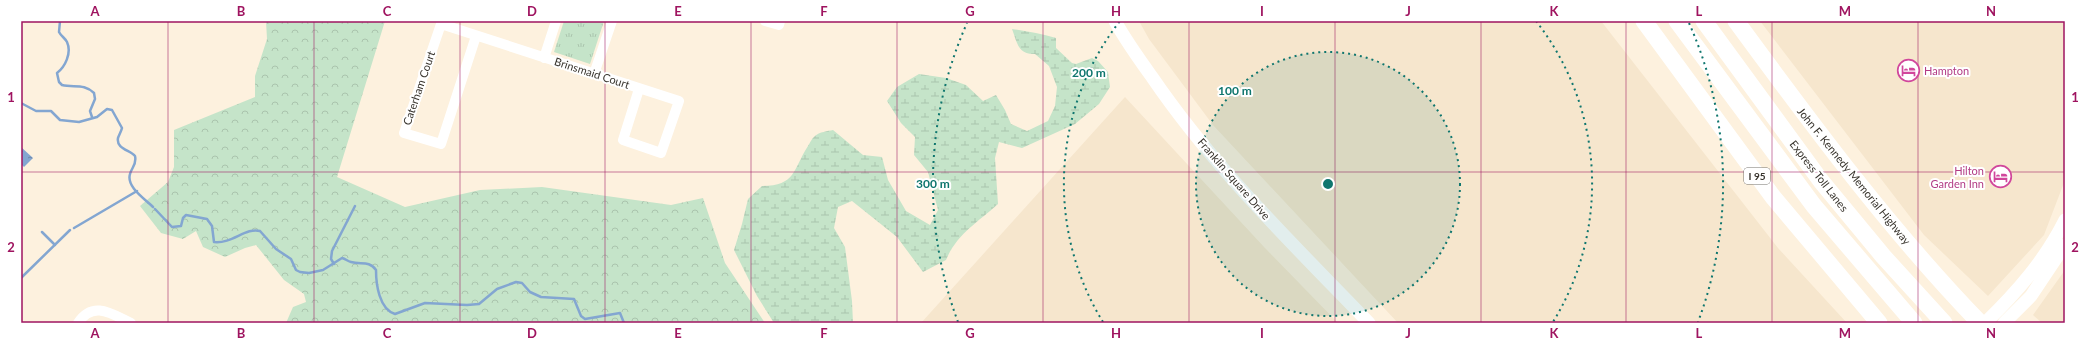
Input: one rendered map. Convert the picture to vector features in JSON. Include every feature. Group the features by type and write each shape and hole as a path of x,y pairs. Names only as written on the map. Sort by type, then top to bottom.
{"highway":[{"name":"I 95","path":"1644,21 1773,197 1879,323"},
{"name":"Express Toll Lanes","path":"1677,21 1809,200 1914,323"},
{"name":"Express Toll Lanes","path":"1704,21 1817,176 1879,251 1944,323"},
{"name":"John F. Kennedy Memorial Highway","path":"1736,21 1862,188 1914,250 1975,318"}],"street":[{"path":"544,58 556,21"},
{"path":"594,74 612,21"},
{"path":"765,21 779,25 780,21"},
{"name":"Franklin Square Drive","path":"1115,21 1162,91 1214,158 1249,199 1369,323"},
{"name":"Caterham Court","path":"476,36 441,144 404,133 441,24 544,58"},
{"name":"Brinsmaid Court","path":"544,58 679,101 661,153 623,140 639,89"},
{"path":"1985,323 2033,272 2046,254 2065,220"},
{"path":"2004,323 2030,296 2065,245"},
{"path":"78,323 85,313 93,310 101,310 131,323"}],"shaded area":[{"path":"1139,21 1601,21 1778,248 1847,323 1398,323 1213,125 1149,39"},
{"path":"1760,21 2063,21 2065,28 2065,180 2044,235 1988,296 1924,235"},
{"path":"1125,97 1264,247 1338,323 921,323"},
{"path":"2065,270 2065,323 2042,323 2033,315"}],"green space":[{"path":"266,21 385,21 337,177 405,207 480,190 542,187 671,205 703,198 725,263 765,323 286,323 293,307 306,302 304,294 284,280 256,245 225,257 203,247 196,231 183,239 161,233 140,206 168,182 174,167 174,130 255,97 255,76 267,39"},
{"path":"564,21 604,21 590,64 554,52"},
{"path":"1012,29 1056,38 1056,48 1072,63 1076,64 1092,58 1098,61 1108,72 1110,87 1099,104 1075,124 1022,148 999,142 995,158 998,204 962,236 946,260 923,272 897,237 852,201 838,207 834,228 845,247 852,301 853,323 774,323 757,296 734,250 748,199 762,186 781,183 788,179 796,169 803,154 814,137 821,133 833,130 863,155 882,157 888,180 906,211 930,225 938,210 928,172 914,155 915,137 901,123 887,101 897,87 919,74 946,78 966,85 983,101 996,95 1011,124 1027,131 1048,121 1055,106 1057,87 1049,66 1035,54 1029,54 1019,47"}],"water":[{"path":"21,147 33,158 24,167 21,164"}],"waterway":[{"path":"60,21 59,32 67,42 69,51 63,67 57,73 59,82 66,86 79,86 86,88 94,93 95,99 90,111 92,117"},
{"path":"21,103 36,111 51,111 60,120 79,122 97,117 107,109 112,110 122,128 118,138 119,145 135,156 135,163 130,174 131,184 133,188 153,207"},
{"path":"74,228 137,191"},
{"path":"334,264 331,259 332,251 355,206"},
{"path":"155,209 172,227 181,226 183,218 186,215 207,219 212,226 214,242 227,241 249,231 260,231 276,249 291,259 296,270 300,272 309,273 323,270 342,258 355,263 365,263 371,265 376,270 378,289 382,302 385,307 395,314 425,303 467,305 479,304 497,289 516,282 522,283 530,292 541,297 574,299 581,316 585,319 620,313 624,323"},
{"path":"21,278 70,230"},
{"path":"42,232 55,245"}],"place":[{"name":"Hampton","path":"1908,71"},
{"name":"Hilton Garden Inn","path":"2000,177"}]}
